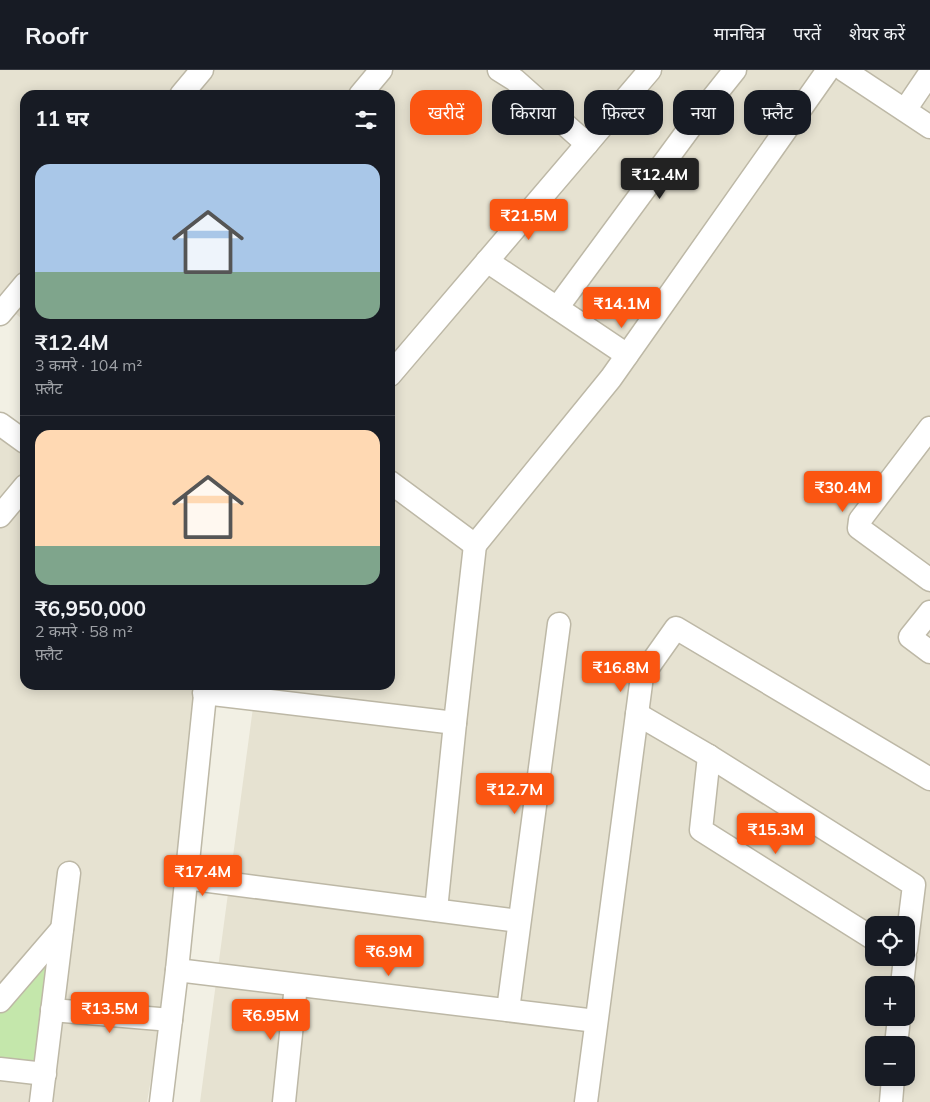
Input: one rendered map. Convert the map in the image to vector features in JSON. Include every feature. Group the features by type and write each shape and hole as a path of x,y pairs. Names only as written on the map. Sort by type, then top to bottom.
{"street":[{"path":"185,90 202,70"},
{"path":"364,90 381,70"},
{"path":"499,70 515,80 587,144"},
{"path":"395,369 650,70"},
{"path":"557,308 703,110 735,70"},
{"path":"436,910 475,545 610,378 828,70"},
{"path":"844,70 930,127"},
{"path":"905,110 930,74"},
{"path":"487,261 627,355"},
{"path":"0,314 20,290"},
{"path":"0,424 20,438"},
{"path":"930,428 860,520 859,528 930,580"},
{"path":"395,486 475,545"},
{"path":"0,516 20,492"},
{"path":"930,612 910,637 930,652"},
{"path":"508,1010 559,624"},
{"path":"586,1102 642,676 676,628 930,778"},
{"path":"161,1102 177,970 205,690"},
{"path":"212,690 455,724"},
{"path":"637,714 710,756 914,885 910,916"},
{"path":"710,756 701,830 865,933"},
{"path":"41,1102 69,873"},
{"path":"186,878 519,921"},
{"path":"0,1001 62,929"},
{"path":"177,970 596,1021"},
{"path":"284,1102 296,985"},
{"path":"52,1010 171,1020"},
{"path":"0,1069 44,1074"},
{"path":"891,1102 892,1086"}],"shaded area":[{"path":"0,70 930,70 930,1102 200,1102 255,690 395,690 395,90 20,90 20,317 0,302"},
{"path":"0,416 20,431 20,690 219,690 147,1102 0,1102"}],"green space":[{"path":"50,949 37,1068 0,1064 0,1006"}]}
